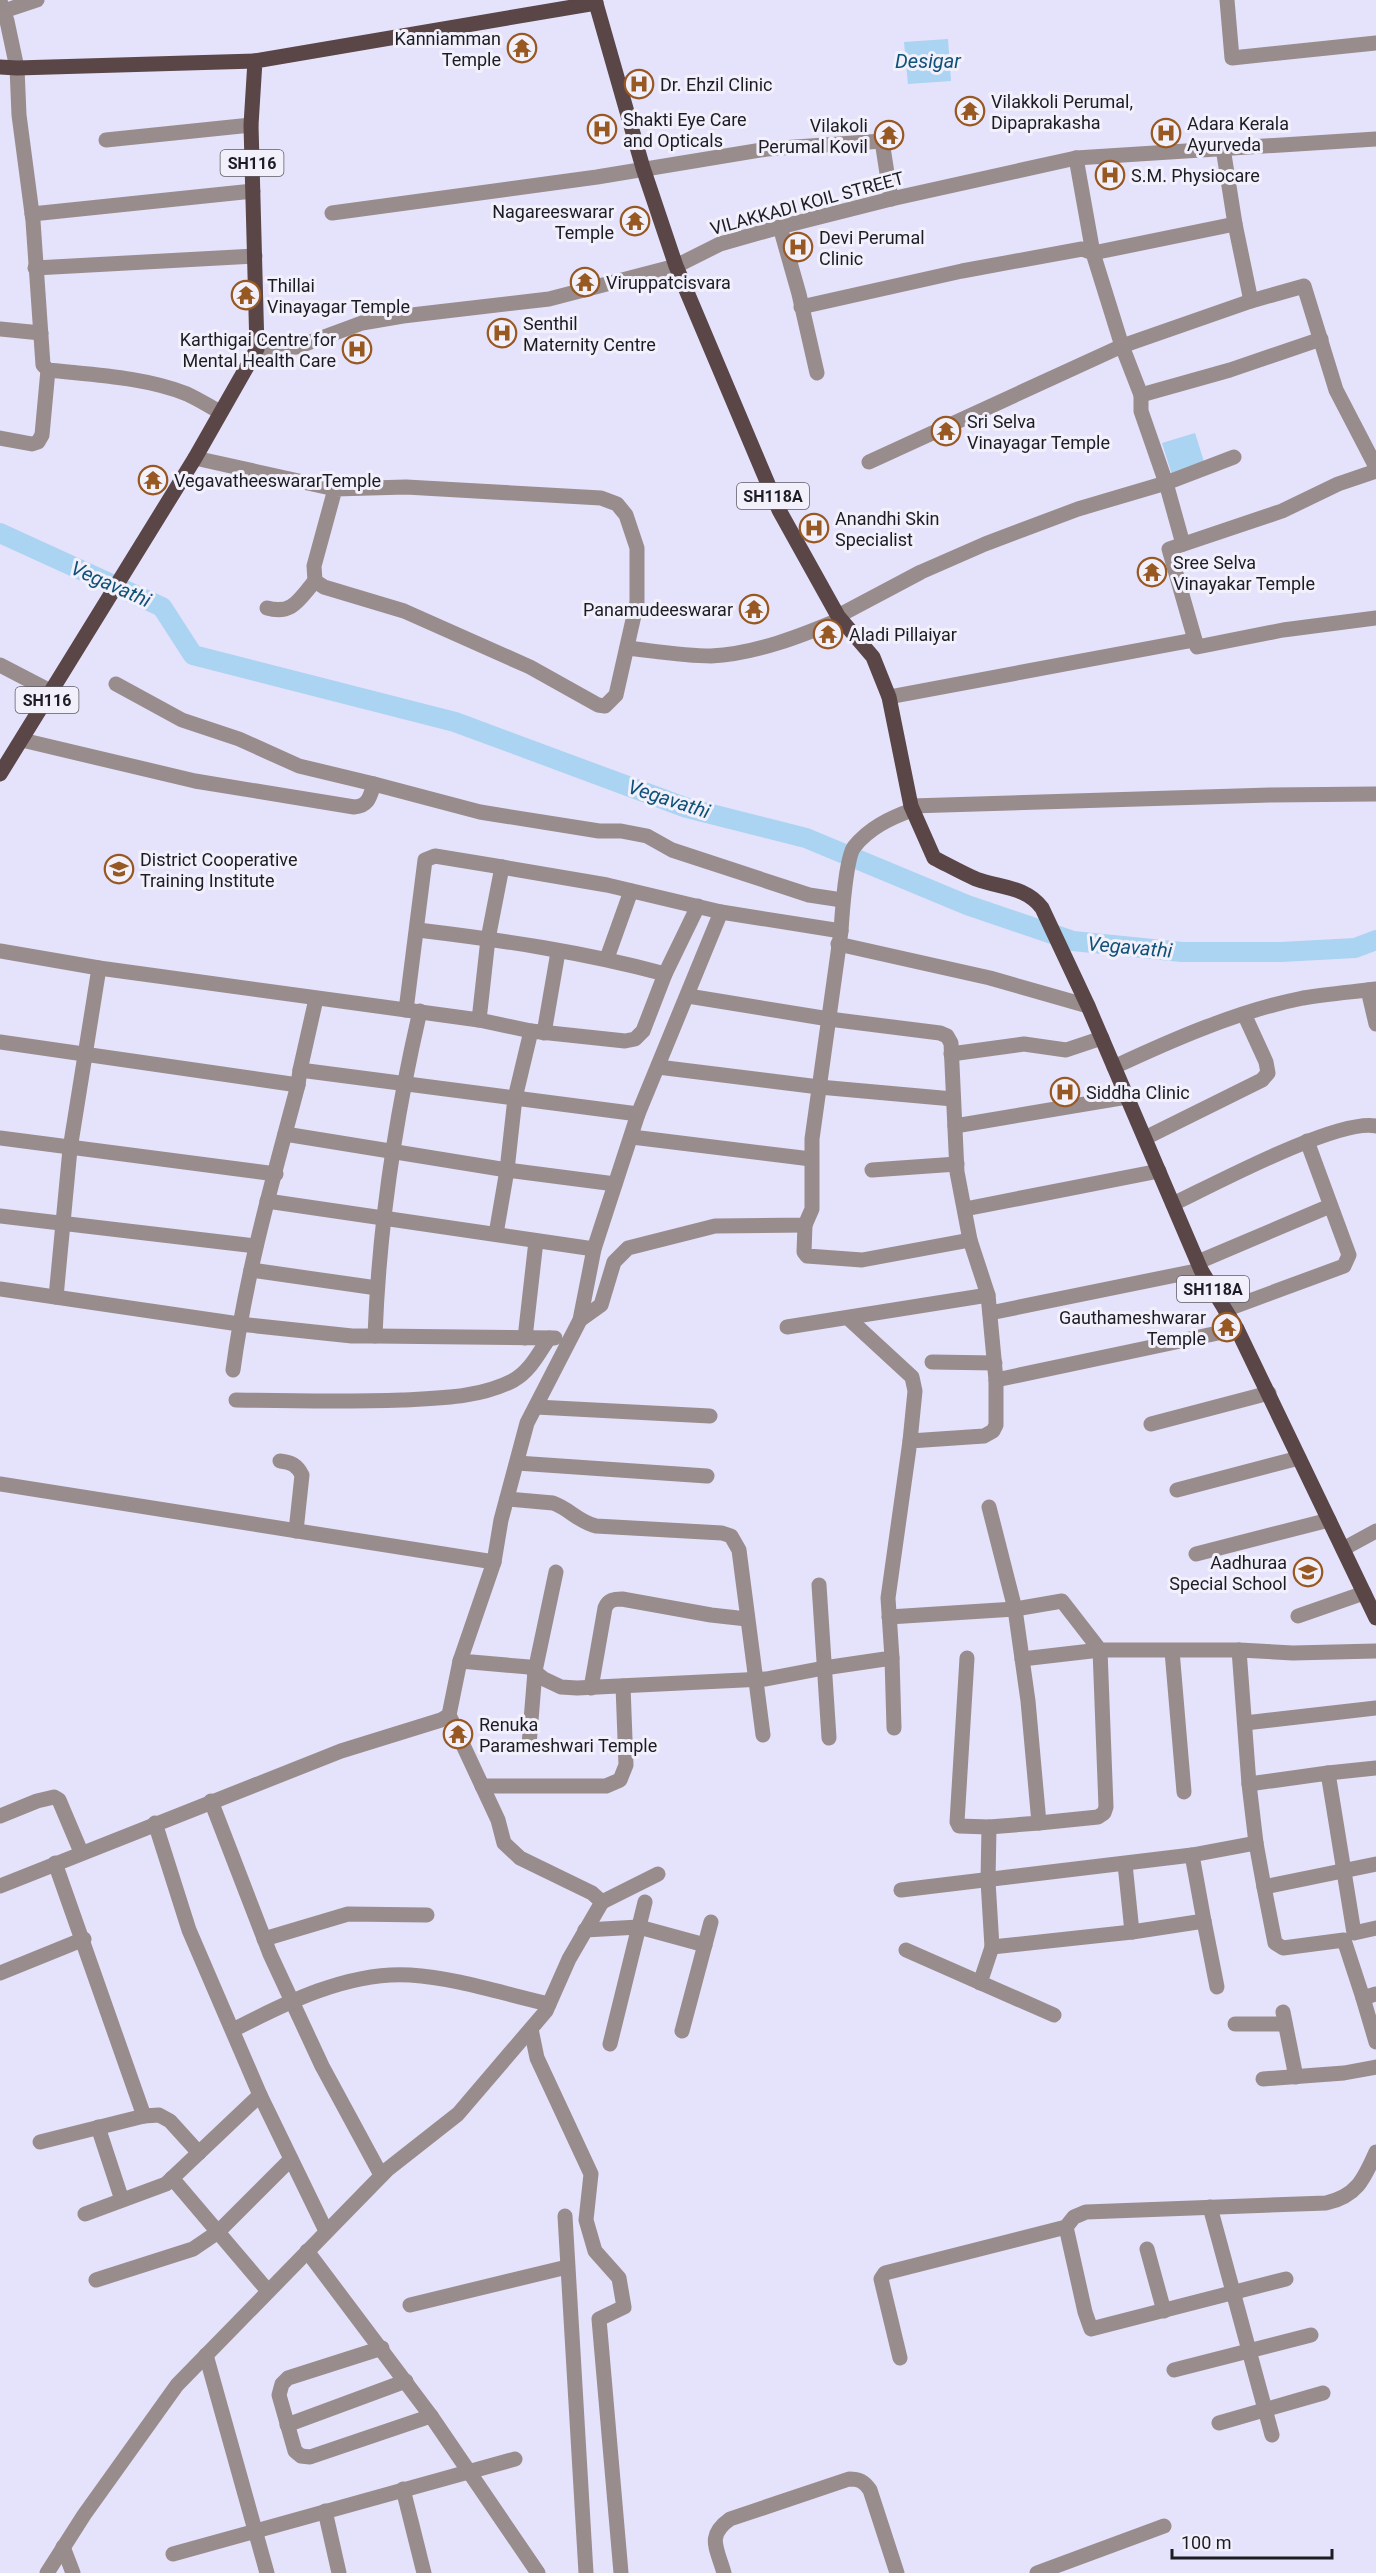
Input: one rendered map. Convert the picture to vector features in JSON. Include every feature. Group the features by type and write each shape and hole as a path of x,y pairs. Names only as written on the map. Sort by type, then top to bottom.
{"main road":[{"path":"0,67 255,61 596,1"},
{"name":"SH118A","path":"596,1 643,168 676,266 779,510 840,618 873,657 889,697 912,808 934,858 977,879 1025,892 1036,899 1042,908 1088,1006 1199,1266 1237,1329 1376,1618"},
{"name":"SH116","path":"0,774 195,458 257,349 251,124 255,61"}],"street":[{"path":"37,0 2,6 16,68 19,116 32,214 43,365 48,370 107,376 154,385 187,394 220,412"},
{"path":"1227,0 1232,58 1376,43"},
{"path":"106,140 251,124"},
{"name":"VILAKKADI KOIL STREET","path":"257,349 297,347 362,323 549,299 676,266 720,244 780,227 891,199 1076,158 1376,139"},
{"path":"332,213 597,177 767,149 882,141 891,199"},
{"path":"1223,148 1235,224 1251,301"},
{"path":"1076,158 1094,253 1122,346 1141,395 1141,411 1166,483 1183,544"},
{"path":"32,214 253,191"},
{"path":"801,307 962,271 1082,249 1094,253 1235,224"},
{"path":"780,227 817,373"},
{"path":"35,268 255,256"},
{"path":"869,462 1122,346 1251,301 1304,286 1336,390 1376,469 1338,484 1282,512 1169,549 1197,647 1283,630 1376,618"},
{"path":"0,329 41,333"},
{"path":"1141,395 1230,370 1321,339"},
{"path":"0,438 32,444 38,442 42,435 48,370"},
{"path":"195,458 335,489 406,487 601,498 617,504 626,515 637,548 637,602 616,694 605,706 597,705 530,668 404,611 324,587 315,581"},
{"path":"627,648 711,656 746,651 812,632 921,572 985,544 1078,509 1166,483 1234,458"},
{"path":"267,608 280,611 290,608 315,581 314,566 335,489"},
{"path":"889,697 1195,640"},
{"path":"0,665 52,692"},
{"path":"116,684 182,720 238,739 299,766 480,812 599,831 621,831 647,836 672,850 809,895 844,895"},
{"path":"22,740 195,781 354,807 361,807 368,801 374,784"},
{"path":"970,1240 862,1260 819,1258 807,1256 804,1252 805,1224 812,1209 811,1159 819,1087 852,849 876,826 912,808 1270,795 1376,794"},
{"path":"375,1336 383,1218 413,1011 417,930 425,860 430,856 607,885 839,937 1088,1006"},
{"path":"479,1020 488,939 502,867"},
{"path":"607,958 631,891"},
{"path":"0,951 99,968 479,1020 538,1032 625,1041 635,1039 643,1031 665,974 698,906"},
{"path":"602,1902 592,1893 520,1858 504,1843 498,1820 449,1715 460,1661 494,1562 507,1499 527,1424 579,1320 594,1249 638,1114 721,912"},
{"path":"417,930 607,958 665,974"},
{"path":"496,1234 507,1170 515,1098 538,1032 558,952"},
{"path":"56,1297 70,1149 99,968"},
{"path":"1114,1067 1158,1047 1244,1014 1302,998 1372,989 1376,1024"},
{"path":"688,996 829,1019 940,1033 947,1036 951,1043 957,1164 970,1240 988,1295 996,1380 996,1425 993,1431 984,1436 910,1441"},
{"path":"233,1370 239,1324 256,1246 276,1174 316,999"},
{"path":"1145,1138 1263,1080 1268,1073 1266,1062 1244,1014"},
{"path":"951,1054 1024,1044 1066,1050 1101,1038"},
{"path":"0,1042 84,1056 299,1077 403,1084 638,1114"},
{"path":"658,1067 819,1087 953,1098"},
{"path":"955,1126 1127,1097"},
{"path":"1173,1204 1307,1141 1353,1125 1376,1126"},
{"path":"285,1134 507,1170 615,1184"},
{"path":"632,1137 811,1159"},
{"path":"0,1138 70,1149 276,1174"},
{"path":"1225,1310 1344,1266 1349,1255 1307,1141"},
{"path":"872,1170 957,1164"},
{"path":"964,1209 1159,1172"},
{"path":"267,1202 594,1249"},
{"path":"990,1313 1199,1266 1330,1206"},
{"path":"0,1216 256,1246"},
{"path":"579,1320 602,1305 614,1262 628,1248 715,1226 805,1224"},
{"path":"525,1338 536,1241"},
{"path":"251,1270 377,1288"},
{"path":"0,1289 239,1324 352,1336 570,1337"},
{"path":"787,1327 988,1295"},
{"path":"848,1318 912,1377 915,1391 888,1598 894,1728"},
{"path":"996,1380 1237,1329"},
{"path":"236,1400 348,1402 469,1395 493,1389 515,1379 527,1370 549,1338"},
{"path":"932,1362 994,1363"},
{"path":"1151,1424 1269,1393"},
{"path":"536,1407 710,1416"},
{"path":"1177,1490 1299,1458"},
{"path":"280,1461 290,1462 299,1468 302,1475 296,1531"},
{"path":"517,1463 707,1476"},
{"path":"0,1484 494,1562"},
{"path":"507,1499 553,1503 561,1506 581,1522 596,1526 722,1533 731,1536 739,1550 763,1735"},
{"path":"989,1507 1016,1609 1039,1823"},
{"path":"1196,1554 1329,1520"},
{"path":"1342,1549 1376,1531"},
{"path":"529,1745 535,1671 556,1572"},
{"path":"819,1585 829,1738"},
{"path":"1298,1616 1364,1593"},
{"path":"591,1688 604,1608 613,1599 747,1619"},
{"path":"890,1617 1016,1609 1062,1601 1100,1650 1106,1807 1104,1813 1098,1817 1039,1823 989,1827 959,1826 957,1822 967,1658"},
{"path":"1022,1659 1100,1650 1239,1650 1293,1653 1376,1651"},
{"path":"1239,1650 1248,1784 1256,1843 1275,1944 1279,1947 1349,1936 1376,1928"},
{"path":"1172,1651 1184,1792"},
{"path":"460,1661 529,1667 561,1687 591,1688 757,1679 892,1658"},
{"path":"482,1786 606,1786 620,1780 626,1765 623,1686"},
{"path":"1245,1723 1376,1708"},
{"path":"0,1886 341,1751 441,1720 449,1715"},
{"path":"1248,1784 1376,1768"},
{"path":"1328,1773 1343,1872 1351,1962 1366,1992 1376,2042"},
{"path":"0,1816 37,1801 54,1797 59,1800 81,1852"},
{"path":"211,1801 250,1905 291,2000 322,2066 381,2175"},
{"path":"155,1823 191,1934 260,2095 326,2231"},
{"path":"980,1983 992,1947 988,1881 989,1827"},
{"path":"901,1890 1125,1864 1256,1843"},
{"path":"1192,1855 1217,1987"},
{"path":"55,1863 84,1939 144,2116"},
{"path":"1125,1864 1132,1932"},
{"path":"1264,1887 1376,1864"},
{"path":"46,2573 177,2385 381,2175 458,2114 531,2029 549,2004 569,1959 602,1902 658,1874"},
{"path":"610,2044 645,1902"},
{"path":"264,1939 348,1914 427,1915"},
{"path":"992,1947 1132,1932 1204,1921"},
{"path":"682,2031 711,1922"},
{"path":"585,1930 639,1927 705,1946"},
{"path":"0,1973 84,1939"},
{"path":"906,1950 1054,2015"},
{"path":"233,2030 291,2000 368,1978 409,1975 549,2004"},
{"path":"1235,2024 1284,2018 1296,2076"},
{"path":"531,2029 537,2058 591,2174 586,2220 595,2251 619,2278 624,2307 599,2319 621,2573"},
{"path":"1263,2079 1344,2073 1376,2067"},
{"path":"85,2214 166,2184 260,2095"},
{"path":"40,2142 144,2116 159,2115 170,2121 199,2153"},
{"path":"98,2127 122,2200"},
{"path":"900,2358 881,2279 885,2272 1066,2227 1074,2217 1086,2212 1326,2203 1342,2199 1356,2189 1368,2171 1376,2152"},
{"path":"96,2280 179,2255 218,2232 291,2158"},
{"path":"172,2178 268,2291"},
{"path":"1210,2207 1272,2434"},
{"path":"565,2216 586,2573"},
{"path":"1066,2227 1091,2329 1286,2279"},
{"path":"1147,2249 1164,2311"},
{"path":"307,2251 406,2381 538,2573"},
{"path":"410,2305 567,2266"},
{"path":"1174,2370 1311,2335"},
{"path":"382,2348 288,2378 282,2384 279,2395 295,2451 301,2456 310,2457 431,2416"},
{"path":"206,2355 267,2573"},
{"path":"287,2425 406,2381"},
{"path":"1220,2422 1323,2393"},
{"path":"173,2554 515,2459"},
{"path":"724,2573 715,2536 718,2528 724,2523 849,2479 857,2479 865,2483 870,2490 897,2573"},
{"path":"403,2489 424,2573"},
{"path":"325,2511 339,2573"},
{"path":"1037,2573 1164,2526"},
{"path":"63,2547 73,2573"}],"water":[{"name":"Desigar","path":"948,39 951,81 908,84 904,42"},
{"path":"1195,433 1205,465 1172,475 1162,443"}],"waterway":[{"name":"Vegavathi","path":"0,533 162,607 193,655 455,722 687,808 806,838 967,905 1073,941 1182,952 1281,952 1355,948 1376,940"}],"place":[{"name":"Kanniamman Temple","path":"522,48"},
{"name":"Dr. Ehzil Clinic","path":"639,84"},
{"name":"Vilakkoli Perumal, Dipaprakasha","path":"970,111"},
{"name":"Shakti Eye Care and Opticals","path":"602,129"},
{"name":"Adara Kerala Ayurveda","path":"1166,133"},
{"name":"Vilakoli Perumal Kovil","path":"889,135"},
{"name":"S.M. Physiocare","path":"1110,175"},
{"name":"Nagareeswarar Temple","path":"635,221"},
{"name":"Devi Perumal Clinic","path":"798,247"},
{"name":"Viruppatcisvara","path":"585,282"},
{"name":"Thillai Vinayagar Temple","path":"246,295"},
{"name":"Senthil Maternity Centre","path":"502,333"},
{"name":"Karthigai Centre for Mental Health Care","path":"357,349"},
{"name":"Sri Selva Vinayagar Temple","path":"946,431"},
{"name":"VegavatheeswararTemple","path":"153,480"},
{"name":"Anandhi Skin Specialist","path":"814,528"},
{"name":"Sree Selva Vinayakar Temple","path":"1152,572"},
{"name":"Panamudeeswarar","path":"754,609"},
{"name":"Aladi Pillaiyar","path":"828,634"},
{"name":"District Cooperative Training Institute","path":"119,869"},
{"name":"Siddha Clinic","path":"1065,1092"},
{"name":"Gauthameshwarar Temple","path":"1227,1327"},
{"name":"Aadhuraa Special School","path":"1308,1572"},
{"name":"Renuka Parameshwari Temple","path":"458,1734"}]}
